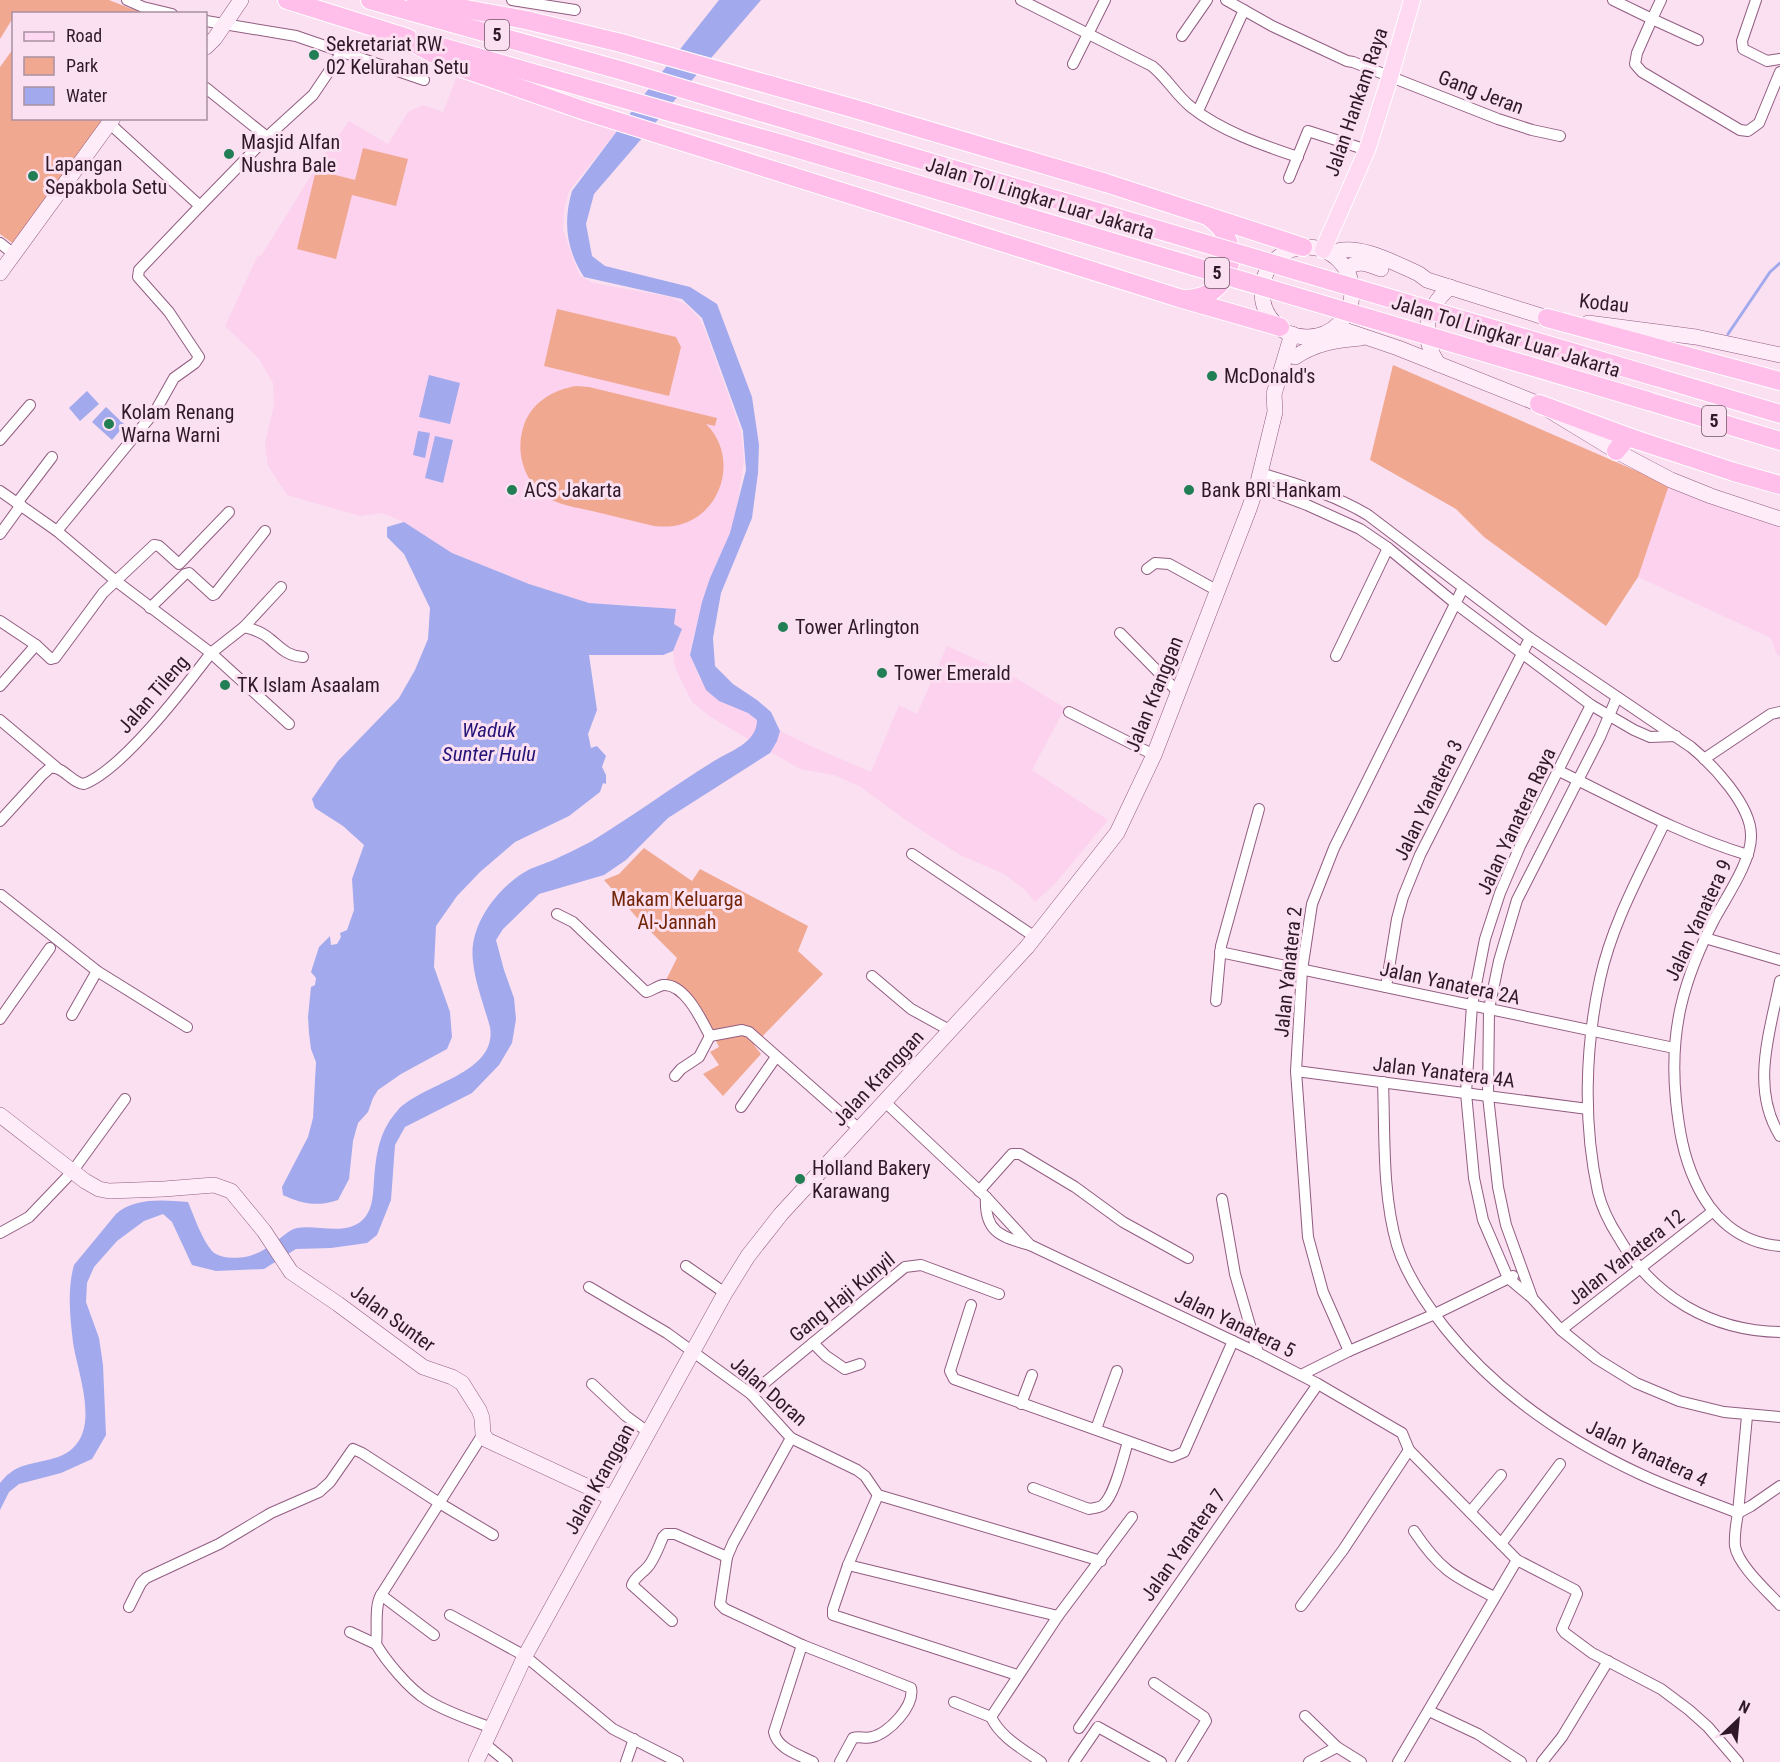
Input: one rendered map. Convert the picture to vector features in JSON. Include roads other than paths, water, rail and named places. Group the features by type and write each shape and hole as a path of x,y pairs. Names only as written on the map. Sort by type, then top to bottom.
{"highway":[{"name":"Jalan Tol Lingkar Luar Jakarta","path":"287,0 398,35 700,120 1780,441"},
{"name":"Jalan Tol Lingkar Luar Jakarta","path":"370,0 623,71 1780,414"},
{"path":"416,0 526,20 589,35 852,108 1084,177 1303,247"},
{"path":"398,35 459,67 585,111 1291,333"},
{"path":"1179,298 1194,299 1208,294 1220,285 1228,273 1231,251 1227,237 1218,224 1206,216"},
{"path":"1267,235 1286,252"},
{"path":"1547,318 1780,381"},
{"path":"1539,404 1631,438 1780,485"},
{"path":"1616,451 1625,440 1631,438"}],"main road":[{"name":"Jalan Hankam Raya","path":"1327,252 1367,150 1412,0"},
{"path":"207,46 238,5"},
{"path":"0,273 111,121"},
{"path":"1303,247 1327,252 1346,269 1351,281 1352,298 1347,314 1336,327 1319,335 1291,333 1265,308 1263,300 1263,284 1268,269 1286,252 1303,247"},
{"name":"Kodau","path":"1327,252 1341,249 1361,251 1392,268 1411,275 1547,318 1655,330 1780,355"},
{"name":"Kodau","path":"1346,269 1360,262 1392,268"},
{"path":"1438,364 1429,351 1427,327 1434,304 1450,286"},
{"path":"1336,327 1398,348 1539,404 1616,451 1671,480 1710,496 1780,519"},
{"name":"Jalan Kranggan","path":"1275,412 1284,397 1295,357 1291,333"},
{"name":"Jalan Kranggan","path":"476,1762 525,1656 725,1293 748,1256 781,1214 1035,937 1117,833 1154,755 1259,480 1275,412 1274,394 1291,333"},
{"path":"1295,357 1307,349 1330,341 1376,340"},
{"path":"0,1115 72,1172"},
{"name":"Jalan Sunter","path":"72,1172 91,1185 109,1191 214,1185 226,1188 235,1195 267,1235 286,1267 298,1278 338,1304 417,1363 462,1383 479,1410 483,1434"},
{"path":"483,1434 494,1443 612,1498"}],"street":[{"path":"127,0 164,12"},
{"path":"512,0 575,10"},
{"path":"1021,0 1152,66 1184,100 1198,111 1241,135 1298,157"},
{"path":"1073,64 1105,0"},
{"path":"1182,36 1208,0"},
{"name":"Gang Jeran","path":"1226,0 1347,61 1498,119 1560,136"},
{"path":"1613,0 1698,40"},
{"path":"1661,0 1637,53 1635,64 1642,72 1740,130 1748,131 1759,123 1780,72"},
{"path":"1756,0 1742,41 1743,49 1767,61 1780,59"},
{"path":"1198,111 1244,10"},
{"path":"207,21 296,36 424,80"},
{"path":"57,531 156,410 174,378 196,362 198,355 169,312 138,277 139,270 267,137 313,95 342,52"},
{"path":"207,89 267,137"},
{"path":"111,121 200,206"},
{"path":"1288,178 1306,135 1310,131 1367,150"},
{"path":"0,243 15,255"},
{"path":"0,440 30,405"},
{"path":"0,534 52,457"},
{"path":"1259,480 1330,496 1368,515 1530,638 1676,736 1704,759 1772,714 1780,712"},
{"path":"1259,480 1360,529 1388,548 1456,604 1591,705 1650,737 1676,736"},
{"name":"Jalan Tileng","path":"0,491 57,531 150,608 211,653 132,747 103,773 84,784 78,783 56,767"},
{"path":"1322,511 1330,496"},
{"path":"0,621 36,645 51,659 55,658 103,593 154,545 159,546 179,564 229,512"},
{"path":"150,608 185,574 189,573 213,595 215,594 265,531"},
{"path":"1336,656 1388,548"},
{"path":"1147,569 1155,563 1169,564 1218,591"},
{"path":"281,587 244,627 211,653 289,724"},
{"name":"Jalan Yanatera 2","path":"1349,1351 1323,1292 1308,1237 1296,1071 1302,969 1312,904 1330,858 1463,588"},
{"path":"244,627 270,639 286,653 303,657"},
{"path":"1120,633 1178,692"},
{"name":"Jalan Yanatera 3","path":"1386,987 1397,919 1420,855 1530,638"},
{"path":"0,686 36,645"},
{"name":"Jalan Yanatera Raya","path":"1532,1298 1506,1225 1498,1187 1488,1096 1489,1009 1499,961 1517,900 1617,697"},
{"name":"Jalan Yanatera Raya","path":"1591,705 1520,846 1500,893 1485,939 1472,1005 1466,1093 1474,1178 1483,1220 1508,1278 1532,1298 1561,1330 1597,1359 1647,1388 1701,1407 1747,1416 1780,1418"},
{"path":"1069,712 1154,755"},
{"path":"0,720 56,767"},
{"name":"Jalan Yanatera 9","path":"1704,759 1747,814 1752,838 1748,855 1705,938 1681,1000 1674,1048 1677,1112 1686,1160 1712,1212"},
{"path":"0,821 42,775 50,768 56,767"},
{"path":"1559,771 1665,824 1715,845 1748,855"},
{"path":"1216,1001 1220,952 1259,809"},
{"path":"1665,824 1626,901 1613,935 1600,979 1590,1031 1588,1109 1598,1193 1609,1222 1640,1270 1662,1290 1706,1317 1741,1329 1780,1332"},
{"path":"912,854 1035,937"},
{"path":"0,895 97,971 187,1027"},
{"path":"557,914 573,922 646,992 663,985 676,989 686,996 697,1009 710,1036"},
{"path":"1705,938 1780,960"},
{"path":"0,1019 50,948"},
{"name":"Jalan Yanatera 2A","path":"1220,952 1674,1048"},
{"path":"72,1015 97,971"},
{"path":"872,976 911,1009 951,1030"},
{"path":"1780,981 1766,1050 1763,1087 1771,1121 1780,1136"},
{"path":"710,1036 746,1030 859,1129"},
{"path":"675,1076 699,1057 710,1036"},
{"path":"741,1107 776,1057"},
{"name":"Jalan Yanatera 4A","path":"1296,1071 1588,1109"},
{"name":"Jalan Yanatera 4","path":"1383,1082 1387,1187 1398,1248 1428,1306 1472,1360 1493,1380 1551,1425 1597,1452 1642,1475 1738,1513"},
{"path":"0,1233 28,1217 72,1172 125,1099"},
{"name":"Jalan Yanatera 5","path":"885,1102 983,1194 1030,1245"},
{"path":"983,1194 1012,1154 1020,1154 1075,1187 1123,1222 1149,1234 1188,1258"},
{"name":"Jalan Yanatera 5","path":"983,1194 987,1218 993,1229 1301,1375 1522,1272"},
{"path":"1222,1199 1235,1274 1258,1353"},
{"path":"1712,1212 1739,1233 1754,1241 1780,1246"},
{"name":"Jalan Yanatera 12","path":"1561,1330 1712,1212"},
{"name":"Gang Haji Kunyil","path":"751,1394 905,1266 921,1265 999,1294"},
{"path":"686,1266 725,1293"},
{"name":"Jalan Doran","path":"589,1287 667,1333 751,1394 791,1438 857,1470 865,1476 878,1495"},
{"path":"971,1305 950,1371 954,1379 1172,1457 1184,1452 1233,1341"},
{"path":"813,1342 826,1356 845,1370 860,1364"},
{"path":"1096,1429 1117,1371"},
{"path":"1021,1404 1032,1375"},
{"path":"1301,1375 1402,1433 1409,1450 1517,1560 1575,1590 1577,1594 1562,1629 1565,1633 1592,1653 1661,1689 1708,1727 1738,1762"},
{"path":"592,1384 626,1416 648,1432"},
{"name":"Jalan Yanatera 7","path":"1079,1728 1318,1384"},
{"path":"1747,1416 1735,1538 1737,1554 1780,1605"},
{"path":"376,1644 377,1606 381,1595 441,1504 483,1434"},
{"path":"791,1438 727,1557 720,1605 802,1646 912,1690 910,1702 896,1721 874,1737 853,1738 840,1762"},
{"path":"1033,1488 1089,1509 1097,1508 1105,1504 1110,1494 1128,1442"},
{"path":"129,1608 141,1582 146,1578 219,1544 258,1520 324,1489 350,1450 353,1449 493,1535"},
{"path":"1300,1606 1354,1535 1409,1450"},
{"path":"1501,1544 1560,1464"},
{"path":"1470,1512 1501,1475"},
{"path":"1738,1513 1780,1485"},
{"path":"1017,1675 835,1617 832,1609 878,1495 1101,1562"},
{"path":"991,1718 1017,1675 1058,1616 1101,1562 1132,1517"},
{"path":"1414,1531 1443,1568 1494,1597"},
{"path":"672,1621 632,1586 635,1578 651,1562 663,1537 666,1534 675,1534 727,1557"},
{"path":"1398,1762 1517,1560"},
{"path":"848,1565 1058,1616"},
{"path":"381,1595 434,1635"},
{"path":"450,1615 525,1656 613,1729 678,1762"},
{"path":"350,1632 376,1644 381,1653 421,1696 435,1705 492,1728"},
{"path":"802,1646 774,1732 775,1738 785,1748 813,1762"},
{"path":"1542,1762 1567,1729 1608,1661"},
{"path":"1154,1683 1204,1717 1206,1721 1181,1762"},
{"path":"954,1702 991,1718 998,1730 1011,1742 1041,1762"},
{"path":"1429,1711 1478,1734 1521,1762"},
{"path":"1305,1716 1337,1747 1361,1762"},
{"path":"1074,1762 1098,1727 1161,1762"},
{"path":"626,1762 634,1740"},
{"path":"485,1744 507,1762"},
{"path":"1309,1762 1337,1747"}],"water":[{"path":"719,0 761,0 594,194 586,224 592,256 605,266 690,287 717,304 752,397 759,445 752,518 721,593 713,638 715,666 733,684 771,712 780,731 777,741 770,753 668,818 626,860 604,875 539,894 503,929 496,940 514,998 516,1019 512,1043 499,1065 472,1093 405,1127 395,1145 391,1200 377,1235 367,1243 331,1248 296,1249 264,1269 216,1271 192,1265 172,1222 163,1214 144,1221 117,1241 94,1267 87,1283 86,1302 99,1338 103,1365 106,1435 92,1459 61,1473 19,1484 9,1492 0,1510 0,1483 7,1475 25,1465 59,1457 73,1448 81,1438 85,1425 85,1412 71,1323 72,1274 74,1265 116,1214 141,1202 160,1200 188,1202 212,1251 221,1256 233,1258 257,1253 297,1228 333,1229 351,1227 359,1223 370,1208 377,1152 392,1118 409,1101 471,1067 483,1056 489,1043 490,1027 473,961 475,934 488,907 518,876 592,841 698,771 742,745 753,735 757,720 748,713 719,701 706,690 690,655 702,602 730,533 746,470 743,431 702,318 682,299 584,277 573,256 567,224 572,191"},
{"path":"429,375 460,383 450,424 419,417"},
{"name":"Kolam Renang Warna Warni","path":"87,391 99,404 80,421 69,408"},
{"name":"Kolam Renang Warna Warni","path":"106,407 125,425 112,440 92,422"},
{"path":"418,431 430,433 425,458 413,455"},
{"path":"435,436 453,440 443,483 425,478"},
{"name":"Waduk Sunter Hulu","path":"404,522 452,553 529,584 589,603 676,609 674,624 682,629 673,651 663,655 589,655 597,710 588,734 591,748 597,746 606,756 602,767 606,775 606,784 603,783 600,792 569,816 515,842 480,872 457,896 436,926 434,967 450,1012 452,1037 447,1049 401,1074 378,1090 368,1112 358,1123 353,1141 349,1179 338,1200 310,1204 283,1195 282,1187 308,1137 313,1118 316,1062 311,1049 308,1017 311,987 315,985 316,978 311,972 319,947 330,936 331,945 337,944 341,937 340,933 347,930 354,910 352,879 364,845 343,826 315,808 312,799 338,761 399,698 415,670 428,639 430,608 404,554 387,537 387,527"}],"waterway":[{"path":"1728,334 1770,272 1780,263"}],"place":[{"name":"Sekretariat RW. 02 Kelurahan Setu","path":"314,55"},
{"name":"Masjid Alfan Nushra Bale","path":"229,154"},
{"name":"Lapangan Sepakbola Setu","path":"33,176"},
{"name":"McDonald's","path":"1212,376"},
{"name":"Kolam Renang Warna Warni","path":"109,424"},
{"name":"ACS Jakarta","path":"512,490"},
{"name":"Bank BRI Hankam","path":"1189,490"},
{"name":"Tower Arlington","path":"783,627"},
{"name":"Tower Emerald","path":"882,673"},
{"name":"TK Islam Asaalam","path":"225,685"},
{"name":"Holland Bakery Karawang","path":"800,1179"}],"park label":[{"name":"Makam Keluarga Al-Jannah","path":"677,910"}]}
